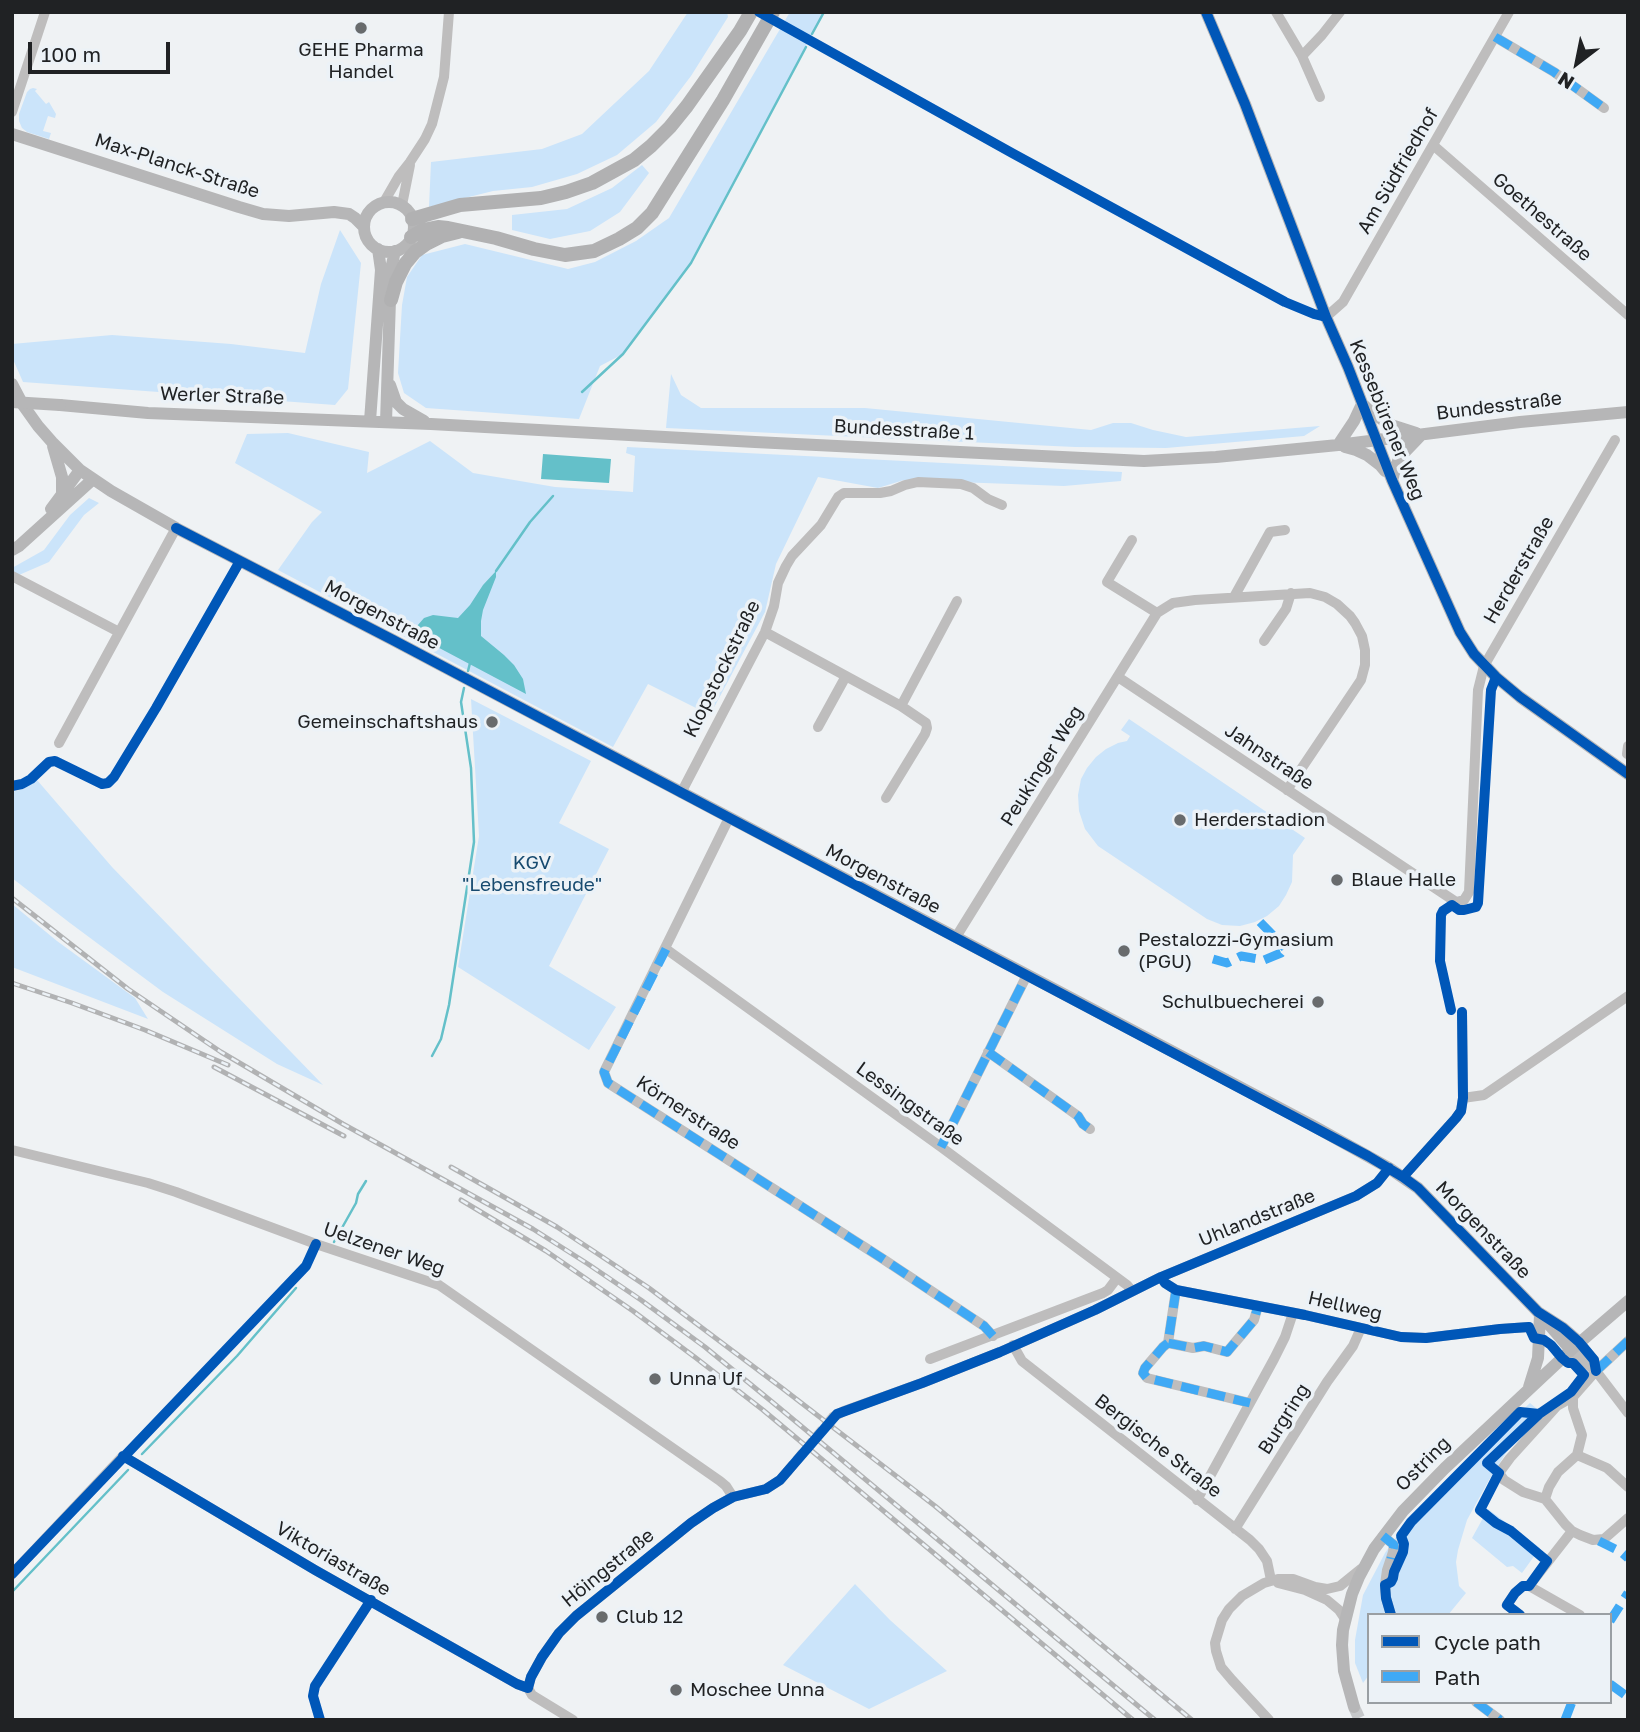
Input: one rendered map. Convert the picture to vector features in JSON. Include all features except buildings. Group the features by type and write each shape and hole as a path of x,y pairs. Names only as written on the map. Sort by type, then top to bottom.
{"highway":[{"path":"412,219 460,205 554,195 592,183 634,160 670,127 710,74 751,12"},
{"path":"411,237 423,230 438,227 565,255 594,251 619,239 652,213 701,138 773,12"},
{"path":"391,300 405,264 415,252 442,236 463,231"}],"main road":[{"name":"Kessebürener Weg","path":"1206,12 1245,104 1392,481 1454,620 1485,666 1520,697 1628,774"},
{"name":"Max-Planck-Straße","path":"12,134 263,214 289,216 334,212 353,207 371,210"},
{"path":"384,202 402,205 412,219 411,237 405,246 395,251 378,249 366,236 366,218 371,210 384,202"},
{"path":"334,212 349,214 364,228"},
{"path":"370,421 381,270 378,249"},
{"path":"386,422 391,269 395,251"},
{"path":"387,376 396,402 402,409 431,424"},
{"path":"12,384 38,426 92,480 12,550"},
{"name":"Werler Straße","path":"12,402 148,413 431,424"},
{"path":"1362,404 1388,424 1422,434 1399,457 1392,481 1380,464 1367,455 1338,445 1362,404"},
{"name":"Bundesstraße","path":"1375,439 1628,412"},
{"name":"Bundesstraße 1","path":"431,424 1144,461 1216,457 1375,439"},
{"path":"52,442 62,477 62,495"},
{"path":"38,529 80,470"},
{"name":"Morgenstraße","path":"92,480 176,528 956,937 1389,1168 1418,1188 1539,1313 1576,1346"},
{"name":"Ostring","path":"1354,1707 1344,1671 1342,1645 1345,1619 1350,1598 1364,1566 1383,1536 1414,1499 1527,1391 1628,1301"},
{"path":"1527,1391 1538,1357 1539,1313"},
{"name":"Morgenstraße","path":"1539,1313 1563,1328 1576,1346"},
{"path":"1563,1328 1591,1332"}],"street":[{"path":"12,112 45,12"},
{"path":"384,202 425,139 444,77 449,12"},
{"path":"1276,12 1302,56 1320,97"},
{"path":"1302,56 1340,12"},
{"name":"Am Südfriedhof","path":"1326,317 1343,302 1509,12"},
{"path":"1495,37 1554,72 1604,108"},
{"name":"Goethestraße","path":"1433,145 1628,316"},
{"path":"402,205 410,162"},
{"name":"Herderstraße","path":"1469,892 1478,690 1485,666 1615,440"},
{"name":"Klopstockstraße","path":"681,793 765,632 774,607 778,583 786,566 821,525 838,497 845,493 891,491 918,482 961,484 1002,505"},
{"path":"59,743 176,528"},
{"path":"1234,597 1270,532 1286,530"},
{"path":"1132,540 1107,582 1157,613 1173,603 1183,601 1291,593 1316,594 1331,601 1350,616 1362,636 1365,657 1363,673 1357,688 1287,790"},
{"path":"12,576 119,632"},
{"path":"1264,641 1286,609 1291,593"},
{"path":"901,706 957,601"},
{"name":"Peukinger Weg","path":"956,937 1157,613"},
{"path":"765,632 901,706 926,723 925,734 886,798"},
{"path":"818,727 846,676"},
{"name":"Jahnstraße","path":"1118,677 1455,902 1464,900 1469,892"},
{"name":"Körnerstraße","path":"729,818 604,1072 608,1083 892,1265 984,1326 993,1336"},
{"name":"Lessingstraße","path":"666,949 942,1147 1132,1291"},
{"path":"942,1147 1027,975"},
{"path":"1463,1098 1484,1095 1628,996"},
{"path":"1403,1177 1461,1111 1462,1012"},
{"path":"988,1052 1078,1116 1090,1129"},
{"name":"Uelzener Weg","path":"12,1150 148,1183 439,1285 720,1481 733,1497"},
{"name":"Uhlandstraße","path":"1132,1291 1356,1196 1377,1183 1389,1168"},
{"name":"Hellweg","path":"1161,1277 1176,1290 1401,1337 1426,1338 1529,1327"},
{"path":"930,1359 1104,1293 1117,1278"},
{"path":"1176,1290 1168,1343 1144,1368 1143,1374 1147,1378 1250,1403"},
{"path":"833,1417 844,1410 962,1367 1095,1310 1132,1291"},
{"path":"1168,1343 1193,1348 1205,1346 1227,1352 1254,1320 1258,1306"},
{"path":"1197,1500 1285,1337 1293,1313"},
{"name":"Burgring","path":"1235,1529 1353,1346 1361,1328"},
{"path":"1627,1343 1596,1371 1573,1397 1557,1406 1499,1473 1504,1480 1523,1492 1545,1499 1572,1531 1593,1540 1599,1541 1608,1536 1628,1518"},
{"name":"Bergische Straße","path":"1013,1345 1022,1361 1250,1540 1263,1555 1271,1580"},
{"name":"Morgenstraße","path":"1576,1346 1587,1364 1596,1371 1628,1413"},
{"path":"1545,1499 1558,1472 1577,1455 1582,1435 1573,1408 1573,1397"},
{"path":"1577,1455 1607,1468 1628,1487"},
{"name":"Viktoriastraße","path":"12,1574 122,1456 315,1570 528,1688 532,1695 573,1720"},
{"path":"733,1497 766,1489 787,1472"},
{"name":"Höingstraße","path":"528,1688 542,1657 567,1624 691,1523 733,1497"},
{"path":"1529,1586 1572,1531"},
{"path":"1383,1536 1394,1545 1385,1586 1390,1613"},
{"path":"1269,1720 1222,1667 1216,1651 1219,1627 1228,1609 1249,1590 1271,1580 1293,1579 1327,1589 1339,1586 1364,1566"},
{"path":"1271,1580 1327,1600 1345,1619"},
{"path":"1517,1613 1507,1605 1523,1586 1529,1586 1576,1613"},
{"path":"1479,1704 1500,1720"}],"green space":[{"path":"688,12 727,12 728,17 691,76 656,122 617,155 577,174 532,187 493,191 429,207 431,162 542,149 582,134 649,71"},
{"path":"790,12 824,12 691,263 623,354 600,366 579,419 426,408 404,393 398,373 402,305 407,277 422,255 465,244 568,269 595,262 636,241 669,218"},
{"path":"33,88 37,89 35,91 46,104 49,102 56,114 55,118 48,116 43,131 51,133 49,139 27,132 19,121 27,92"},
{"path":"642,165 649,173 620,212 590,231 550,239 512,230 512,215 567,209 612,188"},
{"path":"340,230 361,263 348,389 335,405 23,382 12,357 12,344 112,335 305,353 321,284"},
{"path":"671,374 681,395 701,408 865,408 1091,430 1113,423 1131,423 1186,437 1320,426 1304,436 1166,448 1075,447 666,428"},
{"path":"288,433 369,452 367,473 430,441 473,473 555,487 633,492 635,456 626,453 627,447 1122,472 1121,481 1064,486 904,480 878,488 818,477 776,564 765,612 710,715 648,684 613,747 278,570 322,512 235,463 247,434"},
{"path":"89,498 99,503 84,515 49,562 12,578 12,568 44,550 70,515"},
{"name":"KGV \"Lebensfreude\"","path":"471,699 591,761 559,823 609,849 549,966 616,1007 589,1050 458,967 479,836"},
{"name":"Herderstadion","path":"1129,719 1305,838 1293,855 1292,882 1286,895 1279,906 1267,916 1240,926 1222,925 1207,919 1098,846 1085,829 1079,811 1081,779 1096,757 1106,749 1127,741 1130,736 1121,730"},
{"path":"37,780 112,867 323,1085 277,1064 163,992 12,878 12,792"},
{"path":"12,904 135,998 148,1019 12,967"},
{"path":"1530,1403 1543,1414 1506,1453 1467,1520 1456,1562 1459,1586 1466,1593 1450,1613 1367,1613 1367,1678 1363,1683 1355,1663 1355,1640 1363,1595 1385,1553 1404,1526"},
{"path":"1488,1509 1540,1548 1522,1573 1513,1566 1507,1567 1472,1538"},
{"path":"855,1584 890,1620 947,1671 869,1709 783,1665"}],"water":[{"path":"543,454 611,459 609,483 541,479"},
{"path":"496,571 483,610 481,636 514,665 523,679 526,694 411,633 424,618 433,615 458,618"}],"waterway":[{"path":"812,34 824,12"},
{"path":"582,392 623,354 691,263 806,47"},
{"path":"496,571 530,522 553,496"},
{"path":"468,671 470,663"},
{"path":"432,1056 441,1039 449,1005 474,842 471,768 461,702 464,688"},
{"path":"334,1242 366,1181"},
{"path":"142,1454 237,1356 296,1288"},
{"path":"12,1592 128,1470"}],"tunnel":[{"path":"787,1472 833,1417"},
{"path":"1354,1707 1360,1720"}],"railway":[{"path":"12,898 128,989 221,1052 343,1124 533,1229 641,1300 705,1347 1155,1720"},
{"path":"12,983 145,1030 228,1065"},
{"path":"214,1067 344,1136"},
{"path":"451,1167 557,1227 649,1288 935,1506 1192,1720"},
{"path":"461,1200 546,1251 696,1358 763,1410 1133,1720"}],"marked path":[{"path":"1495,37 1554,72 1604,108"},
{"path":"1260,922 1285,948"},
{"path":"1213,959 1227,963 1241,956 1264,960 1281,953 1291,941 1297,939"},
{"path":"666,949 604,1072 608,1083 880,1257 984,1326 993,1336"},
{"path":"941,1147 1027,975"},
{"path":"988,1052 1078,1116 1090,1129"},
{"path":"1176,1290 1168,1343 1193,1348 1204,1346 1227,1352 1254,1320 1258,1306"},
{"path":"1596,1371 1628,1341"},
{"path":"1168,1343 1145,1368 1143,1373 1147,1378 1250,1403"},
{"path":"1383,1536 1394,1545 1391,1559"},
{"path":"1599,1541 1628,1558"},
{"path":"1612,1618 1628,1593"},
{"path":"1612,1685 1628,1697"},
{"path":"1479,1704 1500,1720"},
{"path":"1565,1720 1571,1704"}],"cycle path":[{"path":"759,12 1285,302 1326,317"},
{"path":"1206,12 1245,104 1326,317 1392,480 1460,632 1474,654 1496,677 1628,774"},
{"path":"176,528 1368,1156 1418,1188 1538,1312 1579,1342 1594,1360 1596,1371"},
{"path":"12,786 31,779 49,762 55,761 102,784 108,783 156,708 240,561"},
{"path":"1451,1010 1440,961 1441,915 1452,905 1464,910 1476,907 1478,903 1491,690 1496,677"},
{"path":"1403,1177 1461,1111 1462,1012"},
{"path":"123,1456 315,1570 528,1688 542,1657 559,1633 576,1616 713,1508 733,1497 766,1489 780,1480 837,1414 1000,1352 1161,1277 1356,1196 1377,1183 1389,1168"},
{"path":"12,1574 306,1266 316,1244"},
{"path":"1161,1277 1176,1290 1401,1337 1426,1338 1529,1327"},
{"path":"1517,1613 1507,1605 1523,1586 1529,1586 1547,1561 1480,1510 1499,1473 1487,1463 1539,1414 1571,1392 1584,1375 1573,1363 1562,1358 1551,1345 1534,1338 1529,1327"},
{"path":"1390,1613 1385,1585 1393,1578 1403,1552 1401,1536 1411,1522 1520,1412 1539,1414"},
{"path":"320,1720 313,1696 315,1686 371,1600"}],"place":[{"name":"GEHE Pharma Handel","path":"361,28"},
{"name":"Gemeinschaftshaus","path":"492,722"},
{"name":"Herderstadion","path":"1180,820"},
{"name":"Blaue Halle","path":"1337,880"},
{"name":"Pestalozzi-Gymasium (PGU)","path":"1124,951"},
{"name":"Schulbuecherei","path":"1318,1002"},
{"name":"Unna Uf","path":"655,1379"},
{"name":"Club 12","path":"602,1617"},
{"name":"Moschee Unna","path":"676,1690"}]}
